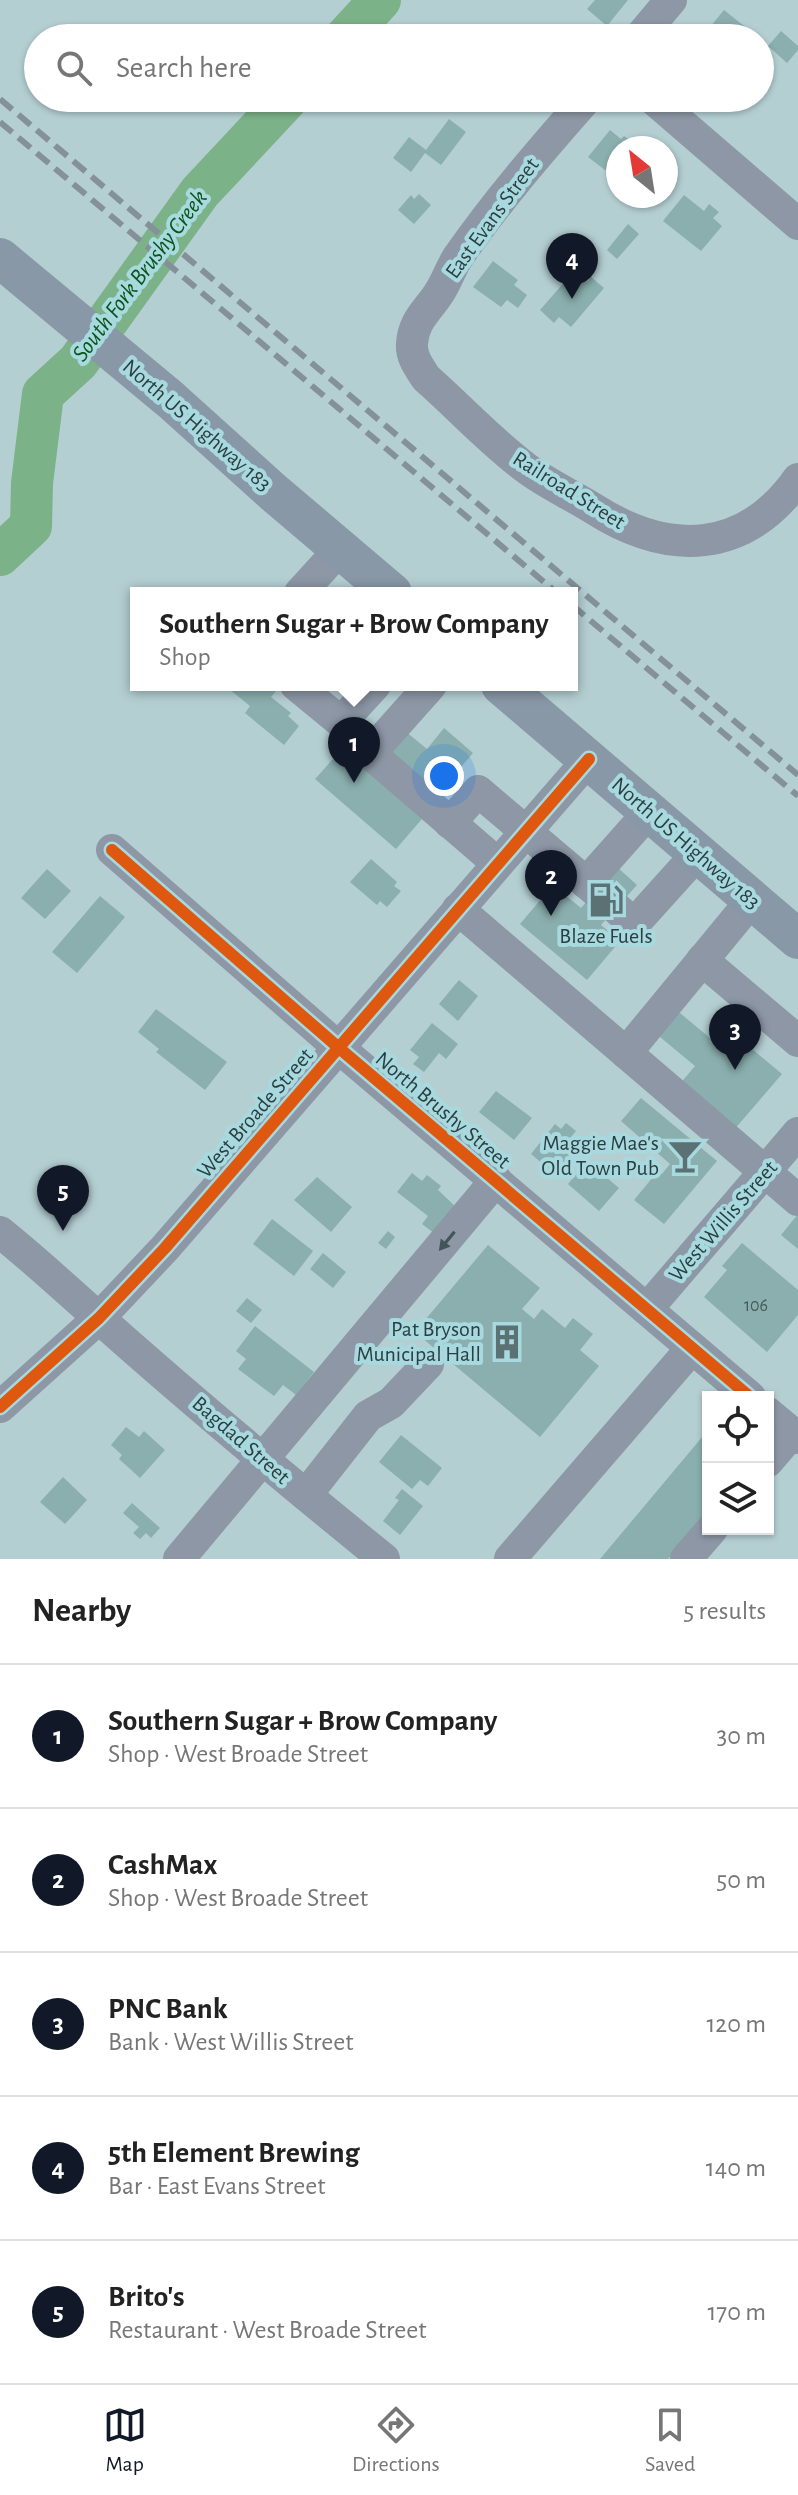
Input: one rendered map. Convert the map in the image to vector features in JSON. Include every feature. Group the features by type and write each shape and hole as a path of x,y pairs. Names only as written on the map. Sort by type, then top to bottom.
{"main road":[{"name":"North US Highway 183","path":"0,258 171,400 379,587"},
{"name":"North US Highway 183","path":"508,691 798,939"}],"street":[{"path":"651,24 671,0"},
{"name":"East Evans Street","path":"412,346 420,316 438,295 456,260 522,172 575,112"},
{"path":"668,112 798,224"},
{"name":"Railroad Street","path":"412,346 415,361 426,378 526,468 623,527 653,537 684,542 706,542 725,537 775,506 798,479"},
{"path":"305,587 340,549"},
{"path":"303,691 341,722 369,691"},
{"path":"426,691 373,750 373,756 497,863"},
{"name":"West Broade Street","path":"0,1407 99,1318 165,1248 589,759"},
{"path":"450,823 478,791 634,924 698,853"},
{"path":"599,894 649,812"},
{"name":"North Brushy Street","path":"112,850 339,1048 743,1391"},
{"path":"626,1053 752,900"},
{"path":"458,909 798,1200"},
{"path":"702,960 798,1041"},
{"name":"West Willis Street","path":"647,1309 798,1133"},
{"path":"179,1559 496,1180"},
{"name":"Bagdad Street","path":"0,1232 384,1559"},
{"path":"510,1559 692,1348"},
{"path":"306,1495 368,1416 391,1403 428,1364"},
{"path":"774,1450 786,1428"},
{"path":"686,1559 707,1535"}],"building":[{"path":"595,0 628,0 609,24 587,9"},
{"path":"724,10 742,24 712,24"},
{"path":"781,31 798,46 787,63 774,51 774,39"},
{"path":"449,119 466,132 441,165 425,153 411,172 393,158 409,137 426,150"},
{"path":"610,130 617,136 606,136 606,171 588,157"},
{"path":"419,194 431,205 414,224 398,210 411,195 414,199"},
{"path":"684,195 704,211 709,204 719,212 713,218 722,226 701,251 663,221 674,208 678,208"},
{"path":"628,224 639,234 617,259 607,250"},
{"path":"493,261 518,280 514,285 527,295 518,308 507,300 501,307 473,287"},
{"path":"574,271 587,282 591,277 604,288 571,327 559,317 554,323 540,310"},
{"path":"231,691 276,691 271,697 291,713 288,716 299,726 284,745 245,713 250,706"},
{"path":"444,728 473,753 434,798 384,756 405,731 427,749"},
{"path":"342,749 422,819 396,849 315,779"},
{"path":"371,859 397,882 394,886 401,891 387,907 380,901 377,905 350,882"},
{"path":"617,867 637,885 601,925 620,941 587,980 520,924 553,885 581,908"},
{"path":"47,869 71,891 45,919 21,898"},
{"path":"100,896 125,917 77,973 52,952"},
{"path":"459,980 478,996 458,1021 439,1004"},
{"path":"674,1008 716,1043 728,1029 782,1074 733,1131 679,1085 695,1066 654,1032"},
{"path":"156,1009 227,1062 205,1090 156,1052 159,1049 138,1032"},
{"path":"432,1023 458,1044 446,1059 439,1053 424,1072 413,1064 419,1057 410,1050"},
{"path":"496,1091 532,1118 514,1140 479,1112"},
{"name":"Maggie Mae's Old Town Pub","path":"641,1098 717,1161 664,1224 634,1200 658,1171 662,1174 670,1164 621,1121"},
{"path":"566,1123 576,1131 571,1137 581,1145 556,1175 531,1154 555,1124 561,1129"},
{"path":"587,1161 619,1188 599,1211 568,1184"},
{"path":"412,1173 422,1181 427,1175 441,1186 438,1190 456,1207 435,1234 422,1224 428,1216 397,1192"},
{"path":"317,1177 352,1207 331,1232 294,1200"},
{"path":"798,1214 798,1249 781,1235"},
{"path":"272,1219 313,1251 294,1276 253,1244"},
{"path":"388,1231 395,1237 386,1249 378,1243"},
{"path":"742,1243 798,1290 798,1315 767,1352 704,1297 727,1270 722,1266"},
{"name":"Pat Bryson Municipal Hall","path":"488,1245 540,1288 522,1309 534,1319 542,1309 565,1328 573,1318 593,1334 580,1350 599,1366 540,1437 415,1332"},
{"path":"323,1253 346,1272 333,1288 310,1269"},
{"path":"247,1298 262,1310 251,1323 236,1311"},
{"path":"255,1326 314,1372 296,1395 283,1385 274,1396 238,1369 246,1359 236,1351"},
{"path":"126,1427 139,1437 144,1431 165,1450 140,1478 119,1459 122,1455 111,1445"},
{"path":"401,1435 442,1468 428,1486 420,1480 412,1489 379,1462"},
{"path":"702,1437 702,1518 668,1559 600,1559"},
{"path":"63,1477 87,1500 65,1524 40,1502"},
{"path":"402,1489 423,1506 400,1535 383,1521 399,1500 395,1498"},
{"path":"132,1503 160,1528 151,1538 146,1533 140,1539 133,1533 139,1527 123,1513"}],"waterway":[{"name":"South Fork Brushy Creek","path":"358,24 380,0"},
{"name":"South Fork Brushy Creek","path":"0,555 31,526 32,483 43,394 78,362 200,192 275,112"}],"railway":[{"path":"0,99 576,587"},
{"path":"0,122 550,587"},
{"path":"578,589 798,775"},
{"path":"578,610 798,796"}],"cycle path":[{"path":"0,1407 99,1318 165,1248 589,759"},
{"path":"112,850 339,1048 743,1391"}],"place":[{"name":"5th Element Brewing","path":"572,299"},
{"name":"Southern Sugar + Brow Company","path":"354,783"},
{"name":"Blaze Fuels","path":"606,900"},
{"name":"CashMax","path":"551,916"},
{"name":"PNC Bank","path":"735,1070"},
{"name":"Maggie Mae's Old Town Pub","path":"685,1156"},
{"name":"Brito's","path":"63,1231"},
{"name":"Pat Bryson Municipal Hall","path":"507,1342"}]}
